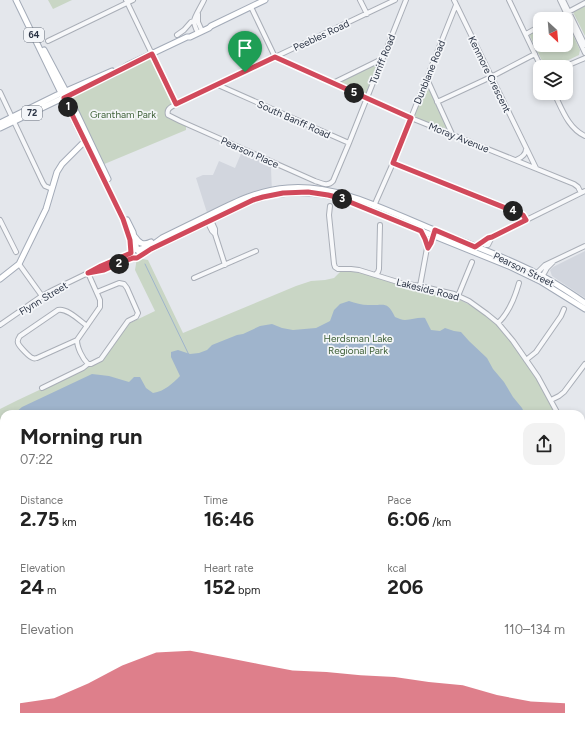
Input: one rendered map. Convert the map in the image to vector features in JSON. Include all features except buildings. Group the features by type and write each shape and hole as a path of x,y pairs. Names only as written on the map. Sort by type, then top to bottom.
{"main road":[{"name":"64","path":"16,0 65,94"},
{"name":"64","path":"20,0 132,232 142,244 162,238"},
{"name":"72","path":"0,123 13,119 65,94 115,73 128,65 209,28 265,0"},
{"name":"72","path":"0,128 13,119"},
{"name":"64","path":"87,139 125,223 134,253"},
{"path":"0,279 19,264 46,209 56,175 60,168 87,139"},
{"name":"Flynn Street","path":"134,253 140,254 139,256 248,196 280,189 306,187 325,190"},
{"name":"Pearson Street","path":"325,190 339,193 374,206 511,267 535,276 585,309"},
{"name":"Flynn Street","path":"134,253 151,246 162,238 263,197 283,193 308,192 328,195"},
{"name":"Pearson Street","path":"328,195 345,200 421,231 434,233 512,261 535,276"},
{"path":"232,204 235,206 244,205"},
{"name":"64","path":"132,232 134,253"},
{"name":"Pearson Street","path":"541,279 554,282 585,303"}],"street":[{"path":"48,41 127,1 133,0"},
{"path":"177,35 194,21 204,0"},
{"path":"360,0 367,14"},
{"name":"Peebles Road","path":"176,104 395,0"},
{"name":"Turriff Road","path":"330,184 333,181 349,143 406,0"},
{"path":"509,0 538,60"},
{"path":"560,0 568,12"},
{"path":"564,0 568,12"},
{"path":"127,1 176,104"},
{"name":"Kenmore Crescent","path":"455,2 536,169"},
{"name":"Dunblane Road","path":"374,206 411,118 455,2"},
{"path":"568,12 585,3"},
{"path":"251,7 275,57"},
{"path":"198,13 200,31"},
{"path":"194,21 200,31"},
{"path":"573,22 585,45"},
{"path":"573,25 585,55 573,62"},
{"path":"526,34 533,30"},
{"path":"437,102 491,77 535,54"},
{"name":"Moray Avenue","path":"275,57 411,118 574,184 583,192"},
{"path":"333,83 382,59"},
{"path":"426,78 452,135"},
{"name":"South Banff Road","path":"218,85 349,143"},
{"path":"0,92 44,185 52,189"},
{"path":"557,100 565,117 573,127 585,136"},
{"name":"Pearson Place","path":"176,104 169,108 168,115 315,181 330,184"},
{"path":"516,160 524,155 526,148"},
{"path":"393,163 523,215 526,220"},
{"path":"475,247 483,241 583,192"},
{"name":"Lakeside Road","path":"330,206 329,215 334,266 338,269 359,270 376,274 401,283 420,286 458,296 469,301 498,323 513,341 538,377 556,410"},
{"path":"208,219 215,229 215,234 225,264"},
{"path":"0,220 16,252"},
{"path":"376,274 379,269 380,225"},
{"path":"421,231 428,248"},
{"path":"420,286 428,248 434,233"},
{"path":"535,276 545,265 585,246"},
{"path":"194,278 256,251"},
{"name":"Flynn Street","path":"0,325 42,296 88,273 104,270 134,253"},
{"path":"458,296 472,262"},
{"path":"541,279 547,268 554,262"},
{"path":"19,264 42,296"},
{"path":"87,326 62,309 58,310 20,336 18,343 30,357 37,358 77,340 87,326 100,307 100,300 88,273"},
{"path":"42,388 83,368 88,364 92,364 101,359 128,321 136,317 138,313 124,284 119,283 97,292"},
{"path":"498,323 506,314 519,283"},
{"path":"526,360 536,352 561,316 564,309"},
{"path":"77,340 77,345 85,362 88,364"},
{"path":"551,400 564,392 585,364"}],"shaded area":[{"path":"243,149 273,163 271,168 272,193 244,201 209,219 196,178 203,175 213,175 219,161 235,168"},
{"path":"585,251 585,298 552,276 550,270 553,267"}],"green space":[{"path":"48,0 72,0 53,9"},
{"path":"585,6 585,36 573,12"},
{"path":"533,32 533,42 529,34"},
{"path":"573,35 580,50 579,55 569,60 542,60 538,52 573,52"},
{"name":"Grantham Park","path":"150,58 153,61 172,101 165,110 165,115 168,118 186,126 186,130 102,165 73,96"},
{"path":"377,64 378,66 367,92 363,95 342,85 343,80"},
{"path":"426,85 447,126 445,129 415,118 414,116"},
{"name":"Herdsman Lake Regional Park","path":"137,258 148,260 183,333 296,286 311,281 334,278 341,271 366,274 450,295 482,312 510,339 544,391 553,410 0,410 101,361 130,323 155,311 135,270"}],"water":[{"path":"349,301 363,305 384,305 390,308 395,317 403,320 425,318 431,330 440,331 445,328 461,332 487,358 493,369 504,382 523,410 19,410 92,374 109,376 129,382 134,377 140,377 146,388 153,393 161,391 180,376 171,357 171,352 178,350 190,354 199,353 207,350 212,345 237,335 243,334 260,326 272,324 293,330 316,328 330,321 334,310 340,304"}],"waterway":[{"path":"145,264 189,355"}],"route":[{"path":"152,54 176,104 245,72 275,57 411,118 393,163 523,215 526,220 488,238 475,247 435,230 428,248 421,231 345,200 328,195 308,192 278,194 253,200 151,249 136,259 133,258 104,270 88,273 132,252 127,227 64,98 152,54"}]}
